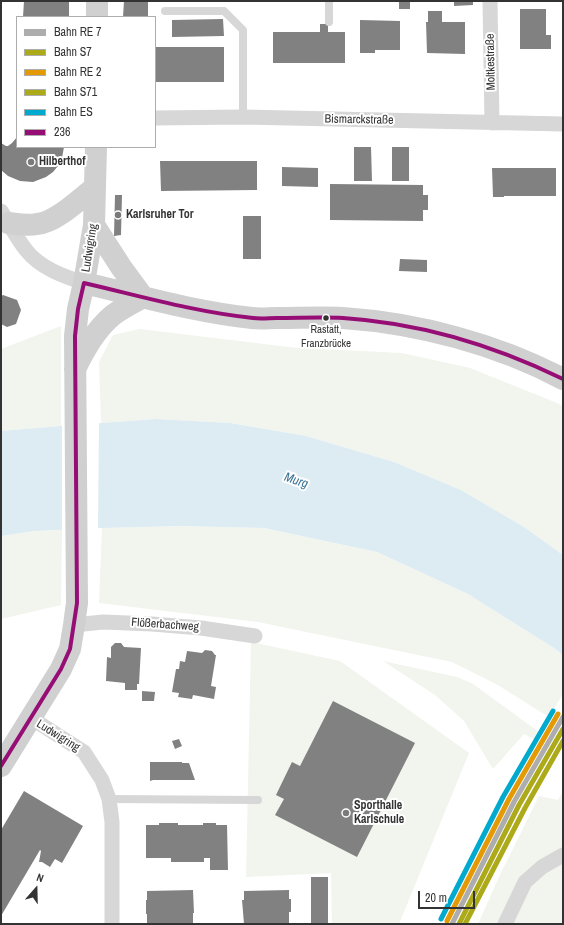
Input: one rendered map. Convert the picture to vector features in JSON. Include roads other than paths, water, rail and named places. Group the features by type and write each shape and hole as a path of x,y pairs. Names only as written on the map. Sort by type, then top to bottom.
{"street":[{"path":"97,1 97,16"},
{"name":"Moltkestraße","path":"490,1 492,123"},
{"name":"Bismarckstraße","path":"156,118 243,117 563,124"},
{"name":"Ludwigring","path":"96,148 94,225 84,284 78,309 84,337 75,369 77,603 70,649 61,669 31,718 84,752 102,780 109,799 112,822 112,924"},
{"path":"5,217 27,225 48,222 57,217 95,187"},
{"path":"5,217 26,251 39,263 57,274 84,284 178,306 220,314 254,318 342,318 419,329 459,338 505,353 543,368 563,379"},
{"path":"94,225 121,267 143,297"},
{"path":"84,337 107,321 114,314 143,297"},
{"name":"Flößerbachweg","path":"74,625 103,622 152,624 201,628 255,636"},
{"path":"1,766 31,718"},
{"path":"505,924 525,882 542,867 563,855"}],"lane":[{"path":"329,1 329,22"},
{"path":"165,11 224,12 243,30 243,117"},
{"path":"109,799 258,800"}],"water":[{"name":"Murg","path":"156,419 230,423 306,436 394,462 461,490 524,527 563,555 563,656 557,650 468,594 377,552 264,528 181,526 102,528 34,531 1,536 1,431"}],"rail line":[{"name":"ES","path":"441,919 503,797 553,711"},
{"name":"S7","path":"459,924 519,805 563,729"},
{"name":"S71","path":"465,924 525,808 563,741"}],"place":[{"name":"Hilberthof","path":"31,162"},
{"name":"Karlsruher Tor","path":"118,215"},
{"name":"Rastatt, Franzbrücke","path":"326,318"},
{"name":"Sporthalle Karlschule","path":"346,813"}]}
